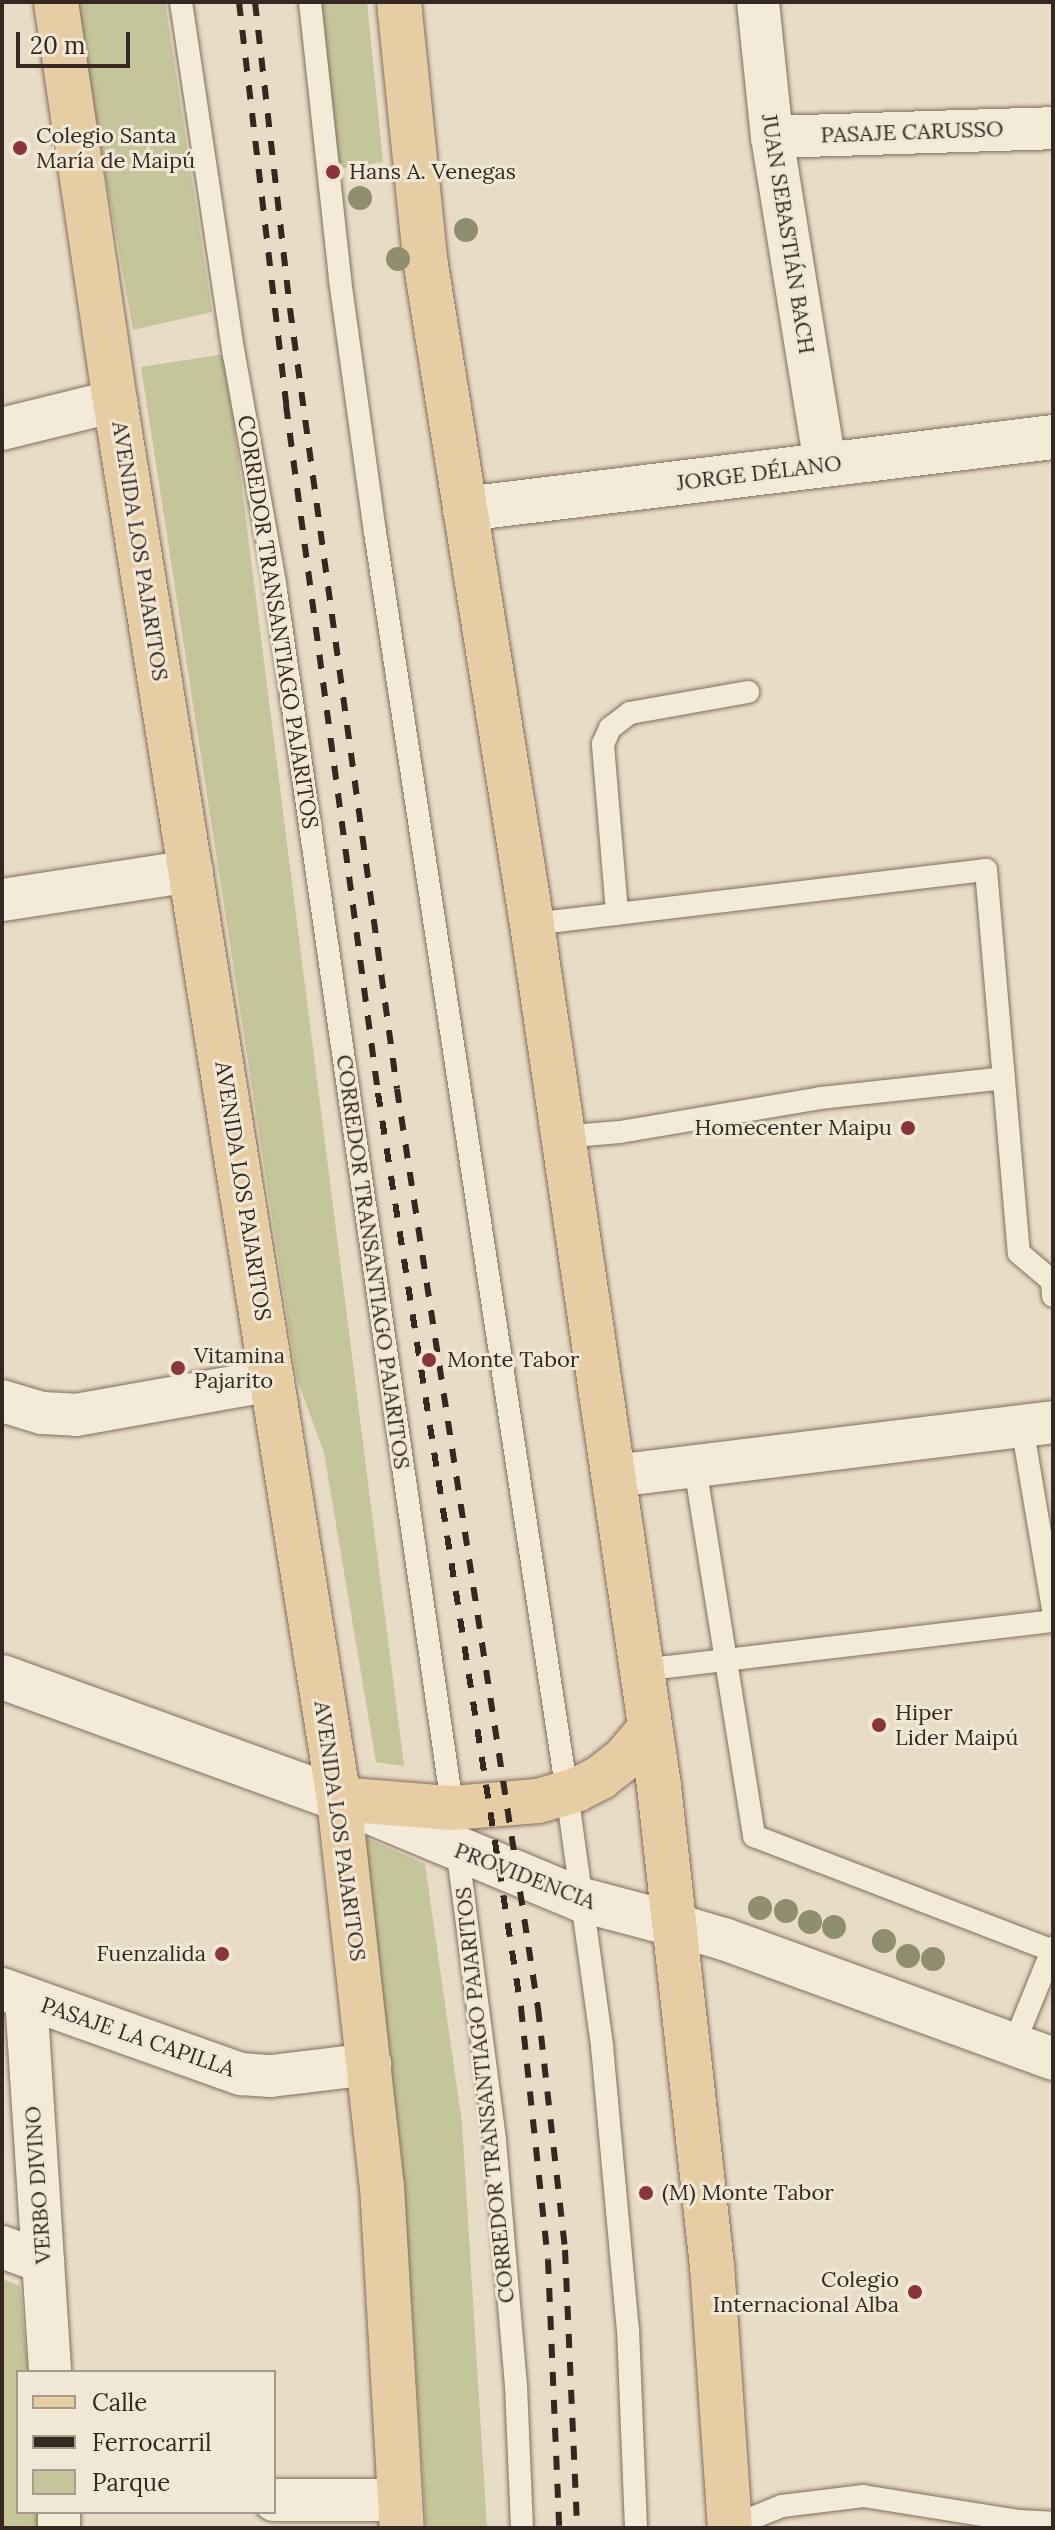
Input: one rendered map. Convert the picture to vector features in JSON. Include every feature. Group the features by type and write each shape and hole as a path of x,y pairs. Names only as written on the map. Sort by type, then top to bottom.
{"main road":[{"name":"AVENIDA LOS PAJARITOS","path":"56,2 115,401 339,1799 370,2064 391,2311 401,2514"},
{"path":"399,2 425,259 532,924 561,1137 614,1476 676,1925 712,2265 730,2527"},
{"path":"339,1799 455,1829 524,1803 567,1793 613,1768 650,1728"}],"street":[{"name":"JUAN SEBASTIÁN BACH","path":"758,2 772,137 825,465"},
{"name":"PASAJE CARUSSO","path":"772,137 1053,128"},
{"path":"2,429 115,401"},
{"name":"JORGE DÉLANO","path":"465,509 1053,437"},
{"path":"2,900 192,871"},
{"path":"2,1401 42,1413 76,1415 273,1380"},
{"path":"614,1476 1038,1424"},
{"path":"2,1677 339,1799"},
{"name":"PROVIDENCIA","path":"455,1829 582,1900 676,1925 1053,2059"},
{"name":"PASAJE LA CAPILLA","path":"14,1993 241,2074 271,2076 370,2064"},
{"name":"VERBO DIVINO","path":"14,1993 43,2262 50,2370"},
{"path":"2,2247 43,2262"},
{"path":"276,2500 401,2514"}],"lane":[{"name":"CORREDOR TRANSANTIAGO PAJARITOS","path":"181,2 234,355 278,600 455,1829 495,2141 516,2385 522,2528"},
{"path":"310,2 340,280 375,532 582,1900 615,2173 628,2329 636,2528"},
{"path":"617,912 603,744 610,728 630,713 748,692"},
{"path":"532,924 986,870 1019,1253 1052,1281 1053,1296"},
{"path":"561,1137 620,1132 821,1098 1004,1078"},
{"path":"1038,1424 1053,1609"},
{"path":"695,1467 754,1836 1053,1950 1014,2044"},
{"path":"641,1670 1053,1621"},
{"path":"730,2527 782,2506 863,2496 1019,2521 1053,2523"}],"green space":[{"path":"75,2 165,2 212,312 133,330"},
{"path":"317,2 367,2 383,162 324,171"},
{"path":"225,354 404,1766 376,1762 324,1453 297,1379 141,367"},
{"path":"357,1834 425,1864 462,2123 487,2528 426,2528 402,2158"},
{"path":"2,2279 20,2286 28,2370 16,2370 16,2514 40,2514 41,2528 2,2528"}],"railway":[{"path":"239,2 286,405 378,1093 521,2008 548,2260 559,2528"},
{"path":"255,2 290,309 397,1089 538,2008 565,2250 577,2528"}],"place":[{"name":"Colegio Santa María de Maipú","path":"20,148"},
{"name":"Hans A. Venegas","path":"333,172"},
{"name":"Homecenter Maipu","path":"908,1128"},
{"name":"Monte Tabor","path":"429,1360"},
{"name":"Vitamina Pajarito","path":"178,1368"},
{"name":"Hiper Lider Maipú","path":"879,1725"},
{"name":"Fuenzalida","path":"222,1954"},
{"name":"(M) Monte Tabor","path":"646,2193"},
{"name":"Colegio Internacional Alba","path":"915,2292"}]}
